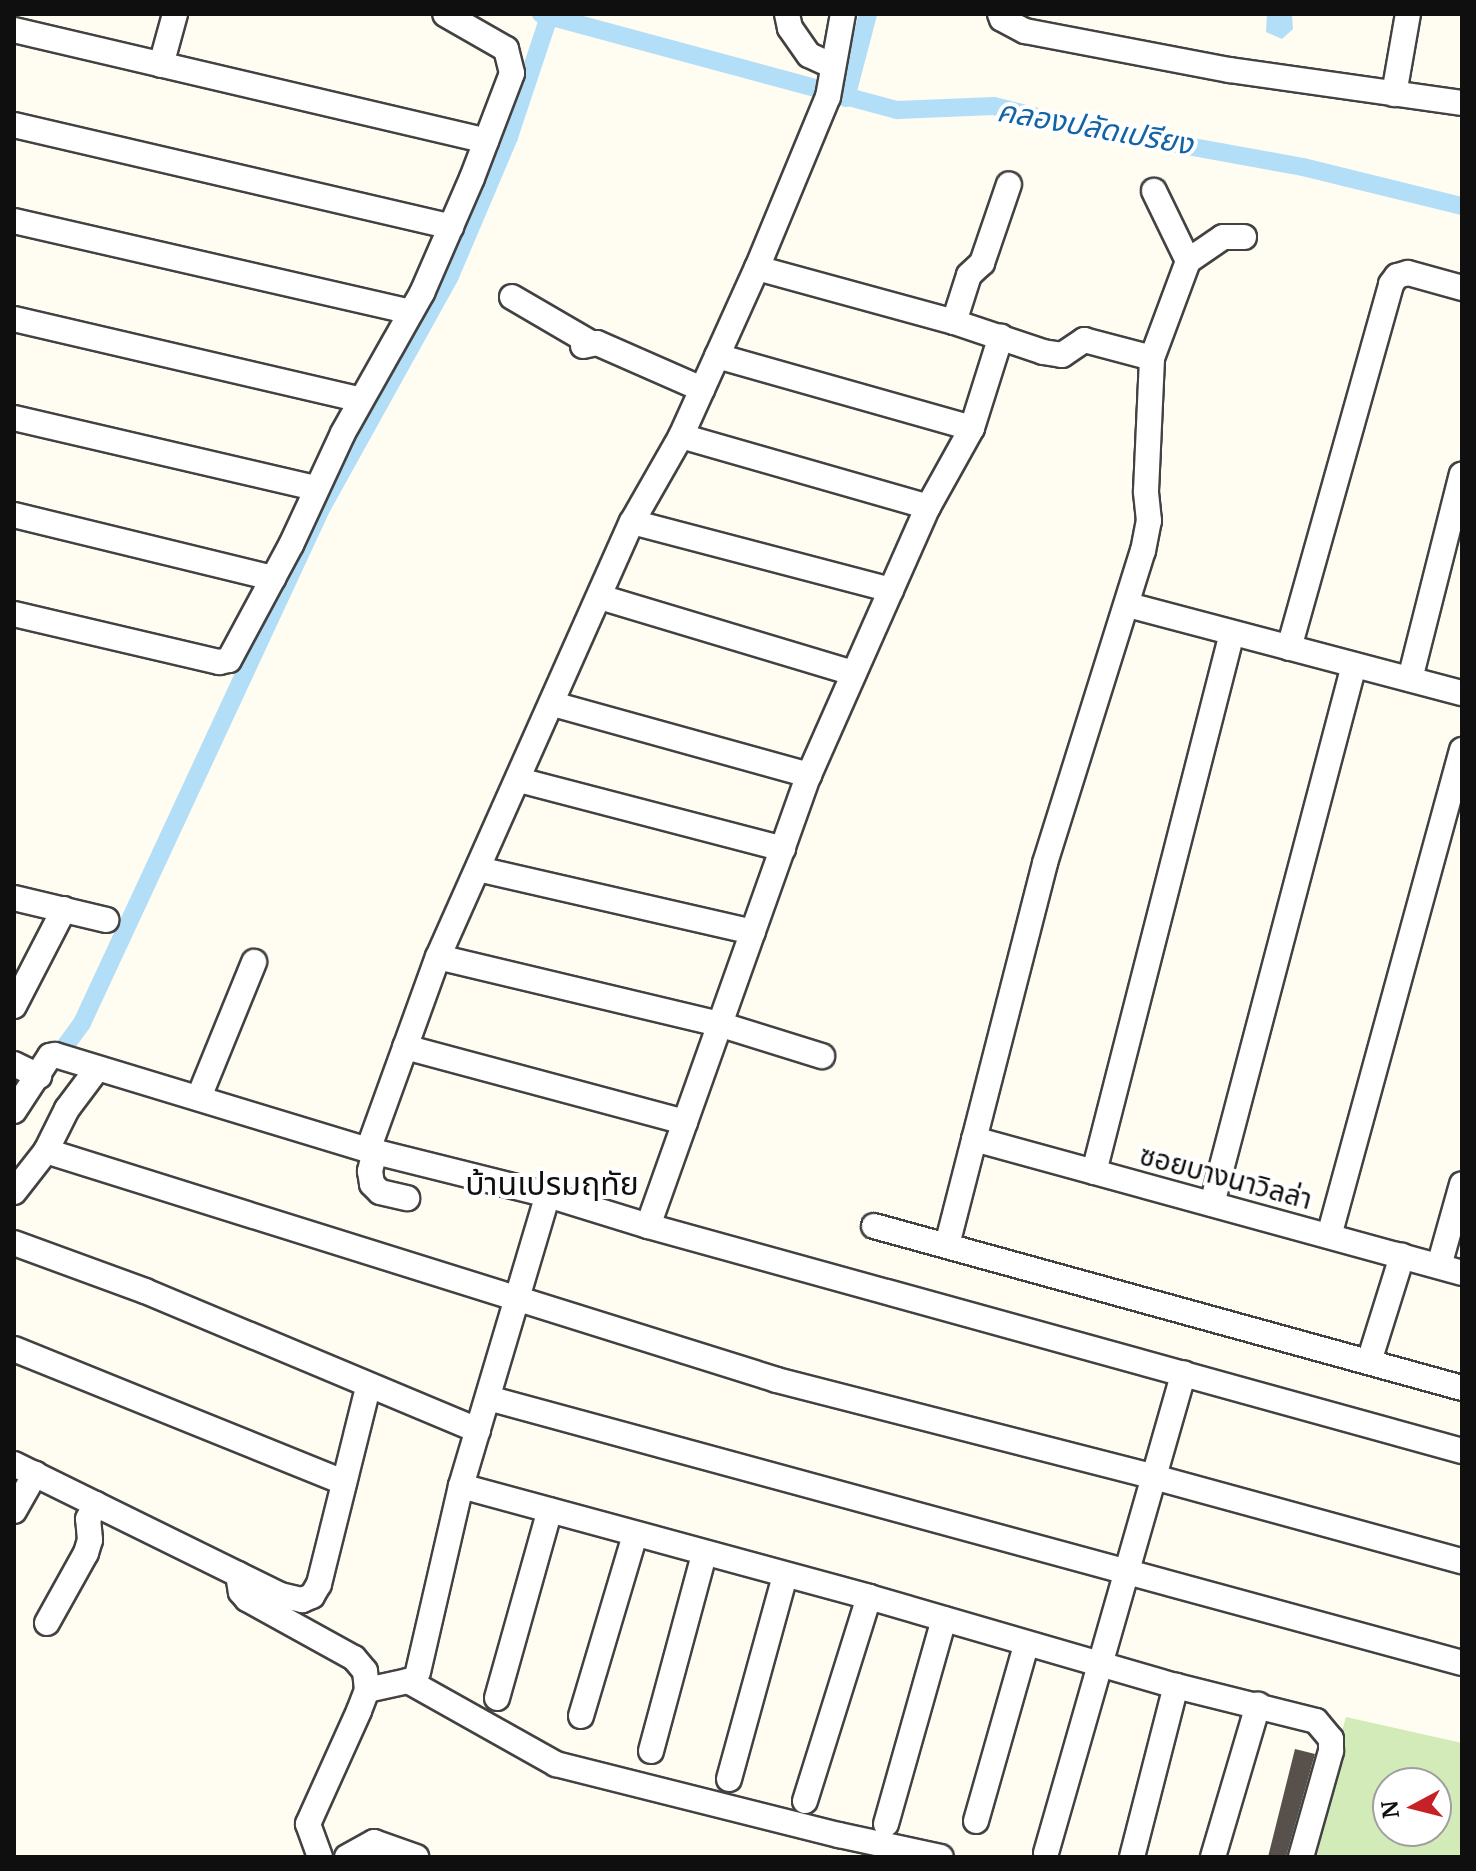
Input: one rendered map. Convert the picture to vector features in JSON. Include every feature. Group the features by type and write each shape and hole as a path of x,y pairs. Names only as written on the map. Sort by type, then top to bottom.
{"street":[{"path":"161,65 175,14"},
{"path":"14,614 224,663 229,660 361,400 411,312 451,227 512,73 506,49 495,39 445,14"},
{"path":"787,14 790,28 831,81"},
{"path":"407,1198 380,1192 372,1184 372,1151 438,957 632,522 681,436 757,268 831,81 843,14"},
{"path":"1000,14 1002,19 1025,31 1230,70 1462,103"},
{"path":"1394,94 1408,14"},
{"path":"14,30 486,141"},
{"path":"14,125 451,227"},
{"path":"954,322 969,275 982,263 1009,184"},
{"path":"1154,191 1188,261"},
{"path":"14,221 411,312"},
{"path":"947,1245 1045,863 1128,605 1149,521 1146,491 1152,358 1188,261 1223,237 1244,237"},
{"path":"757,268 954,322 1053,354 1070,352 1084,340 1152,358"},
{"path":"1289,648 1391,284 1397,276 1408,273 1462,288"},
{"path":"512,297 587,344 702,389"},
{"path":"14,319 361,400"},
{"path":"648,1226 809,775 928,507 972,428 1001,336"},
{"path":"717,356 972,428"},
{"path":"14,418 315,488"},
{"path":"681,436 928,507"},
{"path":"1410,679 1462,474"},
{"path":"14,515 273,578"},
{"path":"632,522 891,590"},
{"path":"600,597 854,673"},
{"path":"1128,605 1462,693"},
{"path":"1094,1172 1232,633"},
{"path":"1212,1204 1354,665"},
{"path":"553,704 809,775"},
{"path":"1329,1236 1462,750"},
{"path":"519,780 783,849"},
{"path":"478,869 753,932"},
{"path":"14,898 106,920"},
{"path":"14,1006 64,909"},
{"path":"438,957 719,1024 822,1056"},
{"path":"199,1097 254,962"},
{"path":"405,1047 685,1122"},
{"path":"14,1111 50,1056 55,1055 372,1151 548,1195 648,1226 1462,1451"},
{"path":"14,1064 39,1076"},
{"path":"14,1192 46,1151 90,1068"},
{"name":"ซอยบางนาวิลล่า","path":"974,1139 1450,1270"},
{"path":"46,1151 515,1301 777,1380 1154,1477 1462,1561"},
{"path":"1450,1270 1462,1184"},
{"path":"418,1672 461,1486 548,1195"},
{"path":"874,1226 1462,1388"},
{"path":"14,1243 145,1291 368,1387 478,1430"},
{"path":"1372,1352 1402,1256"},
{"path":"14,1349 344,1482"},
{"path":"1046,1853 1098,1663 1184,1373"},
{"path":"14,1511 25,1469 280,1595 302,1600 312,1596 319,1584 368,1387"},
{"path":"488,1398 1462,1663"},
{"path":"461,1486 869,1597 1026,1645 1316,1721 1331,1739 1331,1751 1301,1857"},
{"path":"47,1623 86,1553 90,1540 88,1519 96,1504"},
{"path":"497,1698 550,1510"},
{"path":"581,1716 635,1535"},
{"path":"651,1751 704,1554"},
{"path":"238,1574 241,1592 247,1599 354,1658 365,1671 367,1690 308,1824 320,1857"},
{"path":"729,1779 785,1576"},
{"path":"805,1801 869,1597"},
{"path":"886,1824 944,1619"},
{"path":"976,1821 1026,1645"},
{"path":"367,1690 408,1681 556,1764 839,1835 941,1857"},
{"path":"1132,1857 1176,1686"},
{"path":"1213,1857 1258,1705"},
{"path":"347,1857 374,1842 416,1857"}],"green space":[{"path":"1346,1717 1462,1743 1462,1857 1306,1857"}],"water":[{"path":"1267,14 1292,14 1293,29 1282,39 1266,32"}],"building":[{"path":"1295,1749 1315,1754 1286,1857 1268,1857"}],"waterway":[{"name":"คลองปลัดเปรียง","path":"541,14 897,110 994,106 1061,123 1303,167 1462,206"},
{"path":"846,98 868,14"},
{"path":"52,1064 82,1023 322,507 450,276 509,137 549,17"}],"district":[{"name":"บ้านเปรมฤทัย","path":"552,1184"}]}
